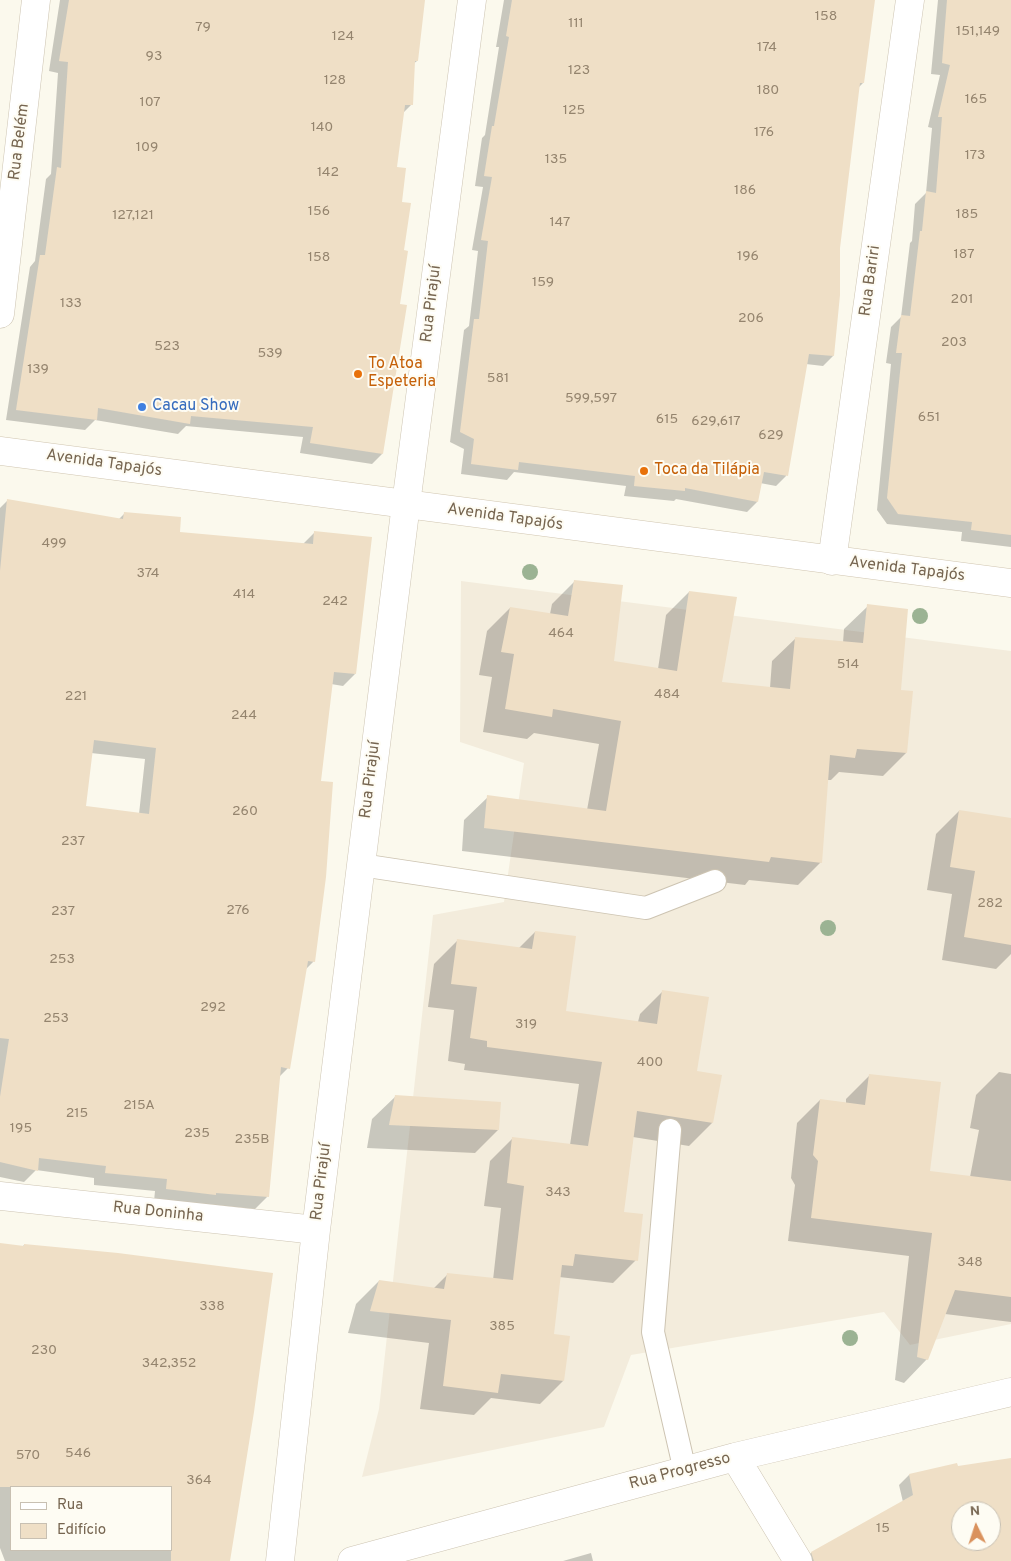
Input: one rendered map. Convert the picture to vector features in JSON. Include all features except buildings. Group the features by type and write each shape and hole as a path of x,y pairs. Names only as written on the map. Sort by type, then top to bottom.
{"street":[{"name":"Rua Belém","path":"0,314 36,0"},
{"name":"Rua Pirajuí","path":"280,1561 316,1230 406,504 472,0"},
{"name":"Rua Bariri","path":"832,561 910,0"},
{"name":"Avenida Tapajós","path":"0,451 1011,583"},
{"name":"Rua Doninha","path":"0,1196 316,1230"},
{"name":"Rua Progresso","path":"352,1561 735,1457 1011,1392"},
{"path":"735,1457 798,1561"}],"lane":[{"path":"361,865 646,908 715,881"},
{"path":"670,1130 653,1332 686,1471"}],"shaded area":[{"path":"461,581 1011,651 1011,1324 910,1345 884,1312 631,1355 604,1427 362,1477 379,1409 433,915 504,902 524,763 460,742"}],"place":[{"name":"To Atoa Espeteria","path":"358,374"},
{"name":"Cacau Show","path":"142,407"},
{"name":"Toca da Tilápia","path":"644,471"}]}
